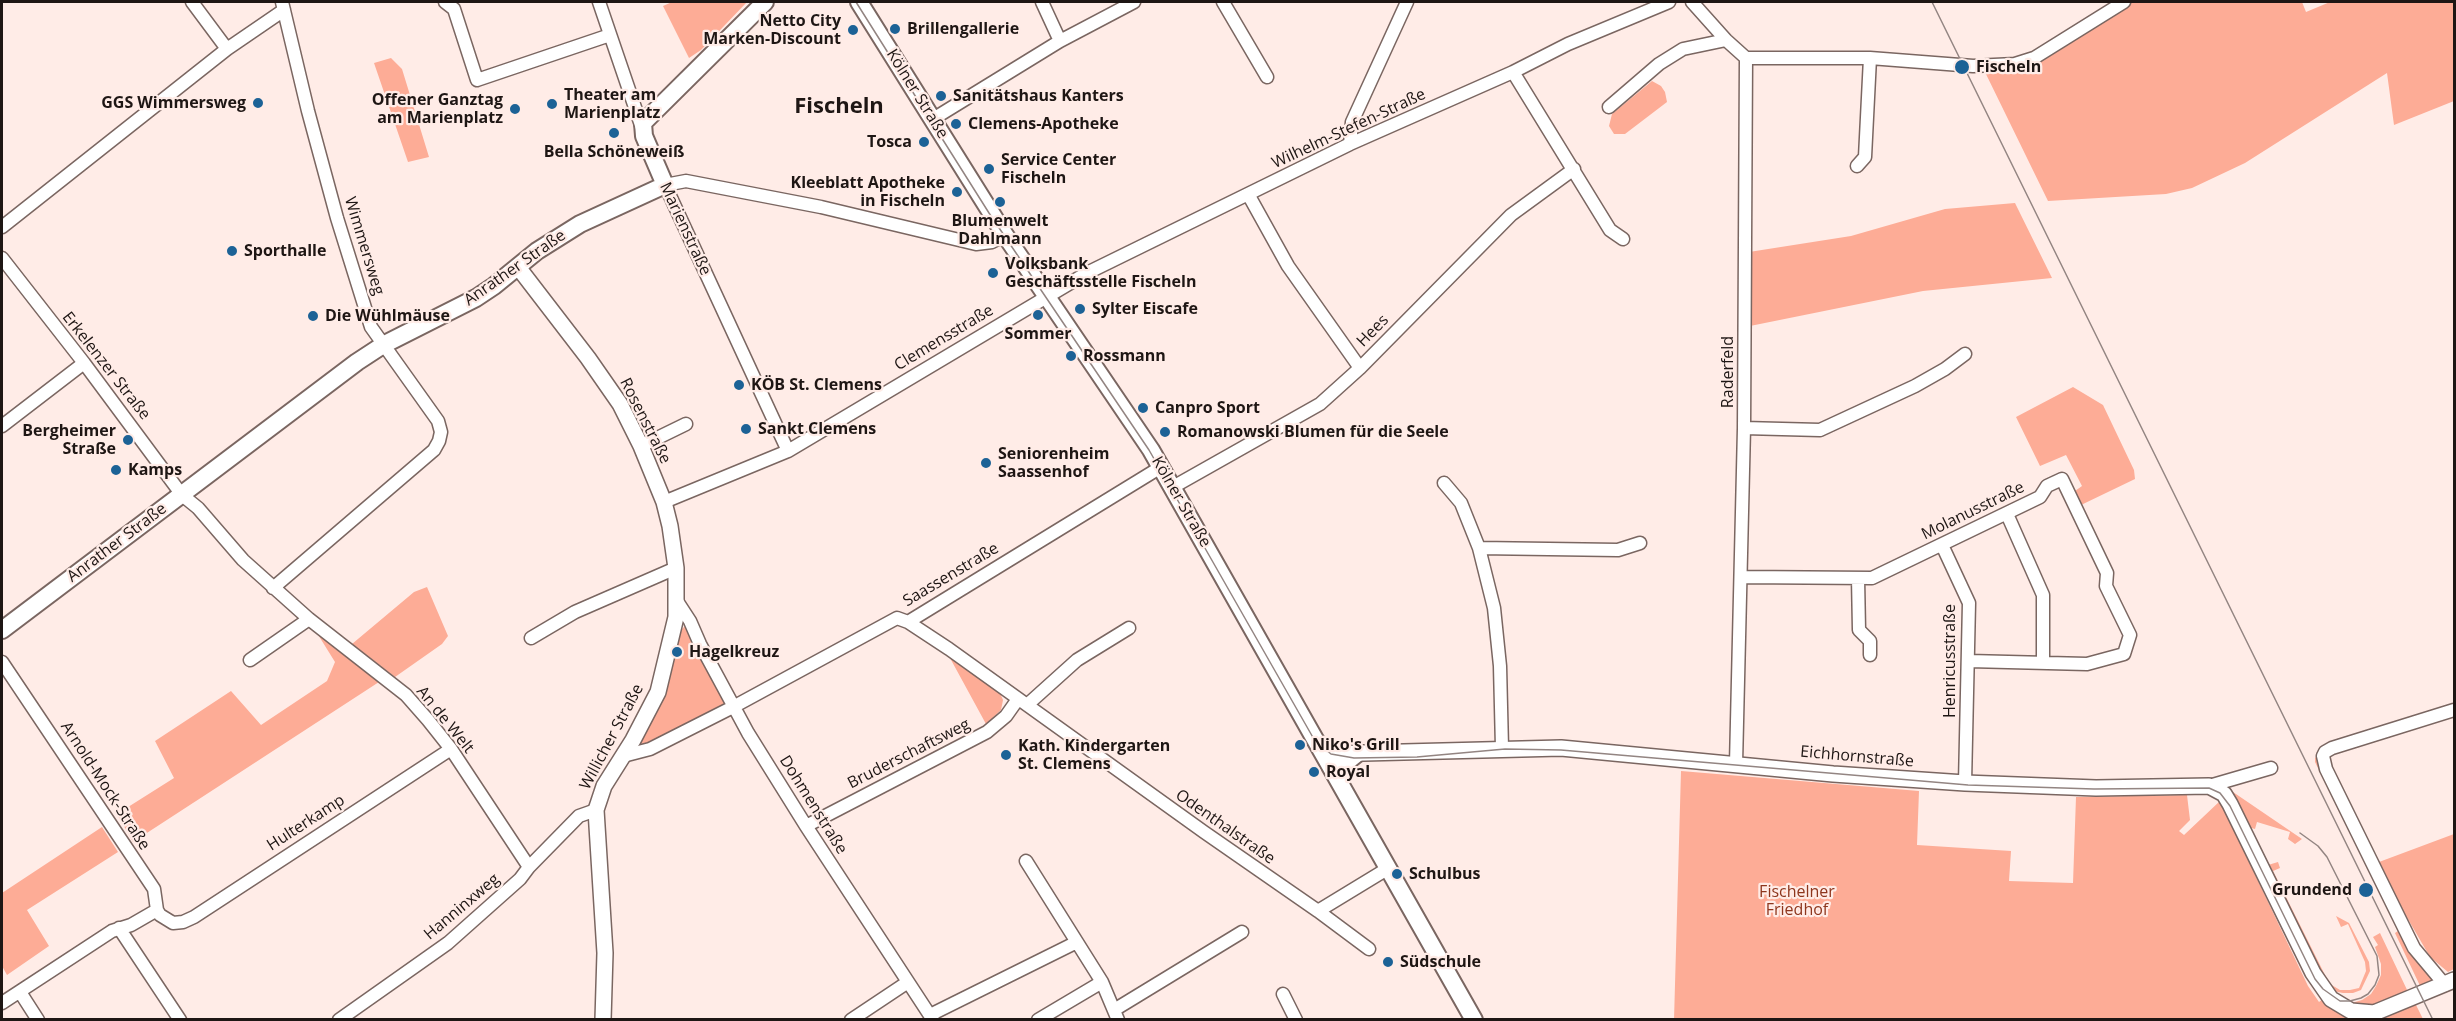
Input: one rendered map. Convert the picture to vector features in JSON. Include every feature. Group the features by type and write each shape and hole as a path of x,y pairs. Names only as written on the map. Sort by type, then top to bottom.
{"main road":[{"path":"642,128 643,123 659,106 765,2"},
{"name":"Kölner Straße","path":"859,2 1005,235 1161,467 1474,1020"},
{"name":"Marienstraße","path":"642,128 665,185"},
{"name":"Anrather Straße","path":"2,630 333,379 383,345 476,298 537,251 580,224 665,185"},
{"path":"1340,782 1343,765 1358,753"}],"street":[{"path":"192,2 227,50"},
{"path":"445,2 454,9 477,80 610,35"},
{"name":"Marienstraße","path":"599,2 642,128"},
{"path":"1042,2 1060,41"},
{"path":"933,119 1060,41 1134,2"},
{"path":"1223,2 1267,77"},
{"path":"1350,144 1350,132 1356,114 1407,2"},
{"name":"Wilhelm-Stefen-Straße","path":"1047,296 1350,144 1513,72 1568,44 1669,2"},
{"path":"1692,2 1726,40 1746,58 1870,58 2005,66 2034,58 2124,2"},
{"path":"2,227 283,6"},
{"name":"Wimmersweg","path":"273,588 434,450 441,432 438,421 371,327 337,218 283,6"},
{"path":"1609,107 1659,64 1683,49 1726,40"},
{"name":"Raderfeld","path":"1736,764 1744,428 1746,58"},
{"path":"1857,166 1865,157 1870,58"},
{"path":"1513,72 1610,230 1623,239"},
{"name":"Hees","path":"1173,487 1320,404 1360,368 1497,227 1522,205 1574,168"},
{"name":"Anrather Straße","path":"665,185 686,181 821,207 976,244 992,242 1005,235"},
{"name":"Marienstraße","path":"665,185 788,451"},
{"path":"1248,194 1287,266 1360,368"},
{"name":"Erkelenzer Straße","path":"2,258 182,495"},
{"name":"Rosenstraße","path":"518,267 588,358 620,404 641,446 664,502 670,526 676,568 676,609"},
{"name":"Clemensstraße","path":"664,502 788,451 1047,296"},
{"path":"1744,428 1820,430 1915,386 1945,369 1965,354"},
{"path":"2,426 84,363"},
{"path":"641,446 686,424"},
{"name":"Saassenstraße","path":"623,756 650,749 897,618 909,622 1161,467"},
{"name":"Molanusstraße","path":"1741,577 1872,578 2040,497 2047,486 2062,479 2107,573 2106,585 2130,635 2124,654 2087,664 2043,663"},
{"path":"1444,483 1461,503 1479,548 1497,631 1502,748"},
{"name":"An de Welt","path":"182,495 198,508 243,560 273,588 406,696 450,749 529,867"},
{"path":"1969,661 2043,663 2043,596 2007,514"},
{"path":"1479,548 1618,550 1640,543"},
{"name":"Henricusstraße","path":"1942,545 1969,603 1965,783"},
{"path":"531,638 575,612 676,568"},
{"path":"1858,578 1858,630 1870,641 1870,655"},
{"name":"Dohmenstraße","path":"676,609 690,621 733,707 806,826 931,1017"},
{"name":"Willicher Straße","path":"603,1020 604,953 596,810 604,786 651,709 658,692 676,609"},
{"path":"250,660 309,619"},
{"name":"Odenthalstraße","path":"909,622 1204,832 1318,910 1369,950"},
{"path":"1022,702 1077,660 1129,628"},
{"name":"Arnold-Mock-Straße","path":"2,662 154,889 157,910"},
{"name":"Bruderschaftsweg","path":"806,826 987,732 1022,702"},
{"path":"2209,786 2224,794 2230,804 2323,989 2339,1006 2351,1011 2374,1013 2450,982 2414,948 2326,769 2323,756 2332,748 2454,710"},
{"name":"Eichhornstraße","path":"1325,754 1502,748 1582,749 1965,783 2096,788 2209,786 2271,768"},
{"name":"Hulterkamp","path":"157,910 169,921 179,923 194,917 450,749"},
{"name":"Hanninxweg","path":"339,1020 448,943 520,879 579,816 596,810"},
{"path":"1026,861 1102,982 1116,1015 1242,932"},
{"path":"1318,910 1387,869"},
{"path":"2,1003 118,928 131,925 157,910"},
{"path":"118,928 180,1020"},
{"path":"931,1017 1077,942"},
{"path":"851,1020 908,982"},
{"path":"1038,1020 1102,982"},
{"path":"20,992 38,1020"},
{"path":"1283,994 1296,1020"}],"green space":[{"path":"672,2 747,2 701,50 689,58 663,6"},
{"path":"2129,2 2302,2 2306,12 2330,2 2454,2 2454,101 2394,125 2387,73 2245,163 2192,188 2166,194 2048,201 1984,70 2011,69"},
{"path":"391,58 402,69 429,157 408,162 374,63"},
{"path":"1652,81 1661,86 1667,102 1625,134 1614,134 1609,126 1612,114"},
{"path":"2015,203 2052,278 1923,291 1750,326 1749,252 1851,236 1945,209"},
{"path":"2073,387 2103,405 2134,470 2135,479 2081,505 2075,491 2082,486 2066,455 2040,466 2016,417"},
{"path":"427,587 448,636 442,644 395,677 352,644 414,592"},
{"path":"685,626 727,706 646,747 641,745 640,740 680,631"},
{"path":"317,633 379,682 133,842 117,814 174,778 155,741 231,691 261,725 327,681 335,662"},
{"path":"952,655 998,688 1003,700 1001,710 986,724 950,658"},
{"path":"2320,754 2430,974 2432,981 2430,987 2422,990 2395,933 2398,931 2315,762 2315,758"},
{"name":"Fischelner Friedhof","path":"1681,771 1919,791 1917,845 2011,851 2009,881 2073,883 2076,797 2187,795 2190,820 2179,831 2184,835 2220,801 2308,986 2319,1002 2323,999 2338,1010 2415,1003 2423,1019 1674,1020"},
{"path":"2231,792 2302,839 2295,844 2288,839 2290,832 2257,822 2255,829 2248,827"},
{"path":"102,827 118,852 27,910 49,946 7,975 2,966 2,893"},
{"path":"2454,834 2454,969 2448,972 2430,957 2379,862"},
{"path":"2278,862 2280,868 2273,871 2330,984 2340,990 2359,988 2366,971 2365,962 2348,924 2341,927 2336,916 2349,923 2369,962 2370,971 2361,990 2343,993 2333,991 2327,986 2268,865"},
{"path":"2380,933 2409,994 2374,1008 2348,1004 2362,1000 2371,994 2381,975 2381,964 2375,947 2378,945 2373,937"}],"tram line":[{"path":"856,2 989,213 1149,450 1315,741 1331,754 1354,758 1417,757 1505,749 1561,750 1968,785 2094,789 2209,788 2220,793 2230,806 2315,979 2323,989 2340,1001 2361,998 2368,994 2379,975 2377,956 2327,857 2318,846 2300,833"},
{"path":"1932,2 2433,1020"}],"place":[{"name":"Brillengallerie","path":"895,29"},
{"name":"Netto City Marken-Discount","path":"853,30"},
{"name":"Fischeln","path":"1962,67"},
{"name":"Sanitätshaus Kanters","path":"941,96"},
{"name":"GGS Wimmersweg","path":"258,103"},
{"name":"Theater am Marienplatz","path":"552,104"},
{"name":"Offener Ganztag am Marienplatz","path":"515,109"},
{"name":"Clemens-Apotheke","path":"956,124"},
{"name":"Bella Schöneweiß","path":"614,133"},
{"name":"Tosca","path":"924,142"},
{"name":"Service Center Fischeln","path":"989,169"},
{"name":"Kleeblatt Apotheke in Fischeln","path":"957,192"},
{"name":"Blumenwelt Dahlmann","path":"1000,202"},
{"name":"Sporthalle","path":"232,251"},
{"name":"Volksbank Geschäftsstelle Fischeln","path":"993,273"},
{"name":"Sylter Eiscafe","path":"1080,309"},
{"name":"Sommer","path":"1038,315"},
{"name":"Die Wühlmäuse","path":"313,316"},
{"name":"Rossmann","path":"1071,356"},
{"name":"KÖB St. Clemens","path":"739,385"},
{"name":"Canpro Sport","path":"1143,408"},
{"name":"Sankt Clemens","path":"746,429"},
{"name":"Romanowski Blumen für die Seele","path":"1165,432"},
{"name":"Bergheimer Straße","path":"128,440"},
{"name":"Seniorenheim Saassenhof","path":"986,463"},
{"name":"Kamps","path":"116,470"},
{"name":"Hagelkreuz","path":"677,652"},
{"name":"Niko's Grill","path":"1300,745"},
{"name":"Kath. Kindergarten St. Clemens","path":"1006,755"},
{"name":"Royal","path":"1314,772"},
{"name":"Schulbus","path":"1397,874"},
{"name":"Grundend","path":"2366,890"},
{"name":"Südschule","path":"1388,962"}],"district":[{"name":"Fischeln","path":"839,107"}]}
